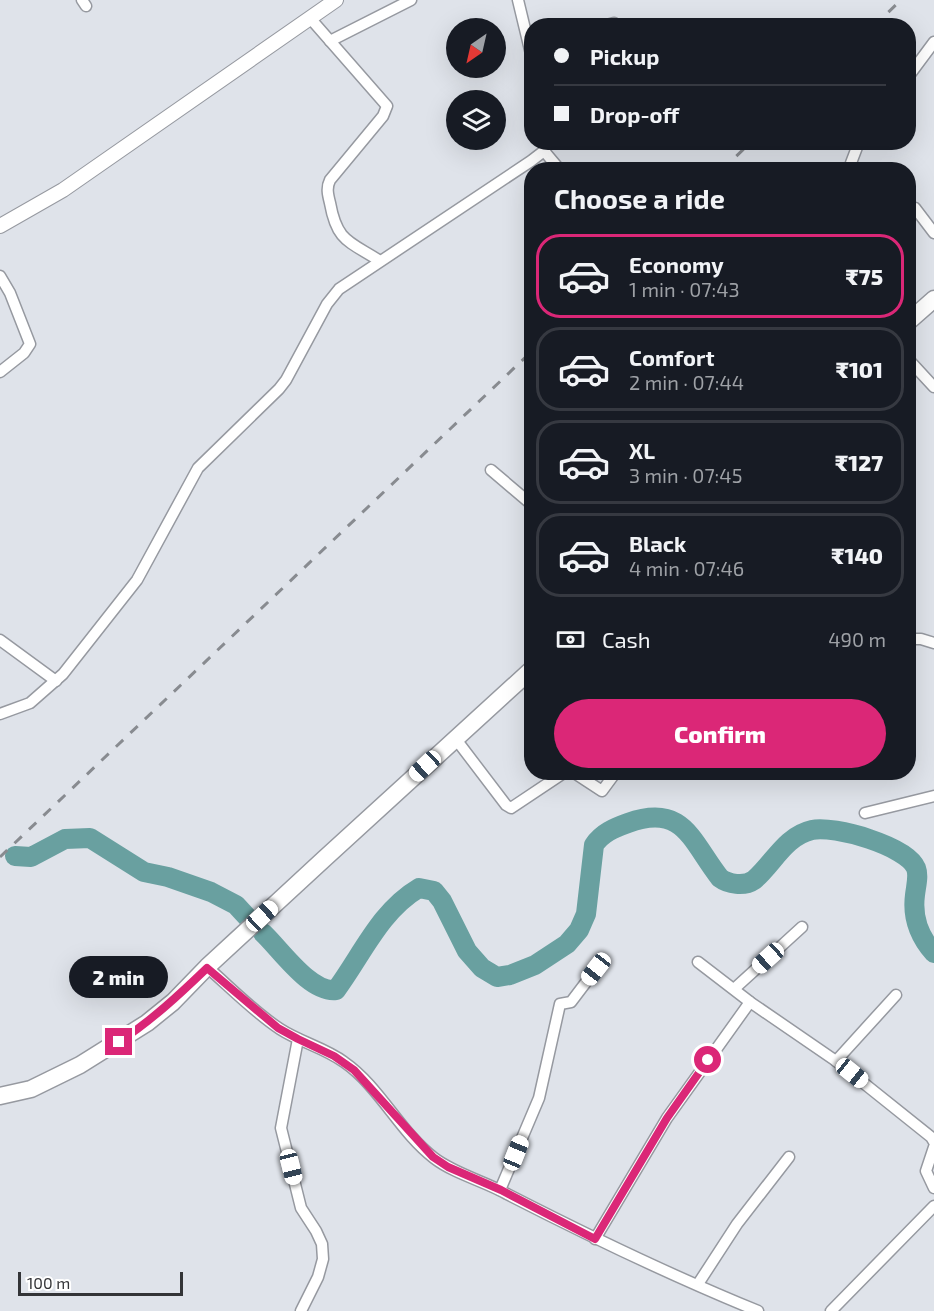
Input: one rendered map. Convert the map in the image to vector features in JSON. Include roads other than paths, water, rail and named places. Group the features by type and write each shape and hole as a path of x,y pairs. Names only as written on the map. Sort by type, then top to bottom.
{"highway":[{"path":"916,315 934,299"},
{"path":"0,1096 31,1089 81,1065 147,1023 173,1002 524,676"}],"main road":[{"path":"0,226 63,189 336,0"}],"street":[{"path":"330,40 411,0"},
{"path":"519,0 524,21"},
{"path":"310,18 387,106 383,116 330,180 327,188 334,224 341,236 380,261"},
{"path":"916,66 934,42"},
{"path":"524,162 542,150"},
{"path":"0,714 30,703 56,681 137,580 198,468 272,397 286,380 332,296 524,162"},
{"path":"916,209 934,233"},
{"path":"0,276 10,292 30,344 0,372"},
{"path":"916,368 934,387"},
{"path":"491,470 524,498"},
{"path":"916,639 934,642"},
{"path":"0,640 56,681"},
{"path":"455,738 506,805 511,808 553,780"},
{"path":"586,780 603,790 610,780"},
{"path":"865,813 934,796"},
{"path":"734,989 802,927"},
{"path":"698,962 750,1002 836,1061 931,1137 934,1142"},
{"path":"207,968 278,1028 334,1056 354,1070 433,1157 448,1167 501,1190 595,1239 758,1311"},
{"path":"501,1190 539,1098 560,1003 571,1002 596,969"},
{"path":"836,1061 896,995"},
{"path":"595,1239 667,1118 750,1002"},
{"path":"298,1039 281,1128 301,1208 322,1244 323,1259 318,1277 300,1311"},
{"path":"934,1147 926,1169 934,1188"},
{"path":"698,1284 737,1224 789,1157"},
{"path":"831,1311 934,1206"}],"waterway":[{"path":"263,933 306,978 316,985 336,990 382,921 405,898 419,888 434,891 442,901 467,951 482,968 497,977 510,975 535,965 567,944 579,930 586,914 594,845 597,841 609,831 628,823 647,818 662,818 684,829 720,878 736,884 754,880 787,844 794,838 812,830 822,829 852,834 885,845 910,860 916,868 914,903 916,919 924,940 934,953"},
{"path":"15,856 31,857 65,839 90,838 144,872 168,877 211,892 236,905 248,918"}],"railway":[{"path":"882,18 901,0"},
{"path":"730,162 743,150"},
{"path":"0,857 524,359"}]}
